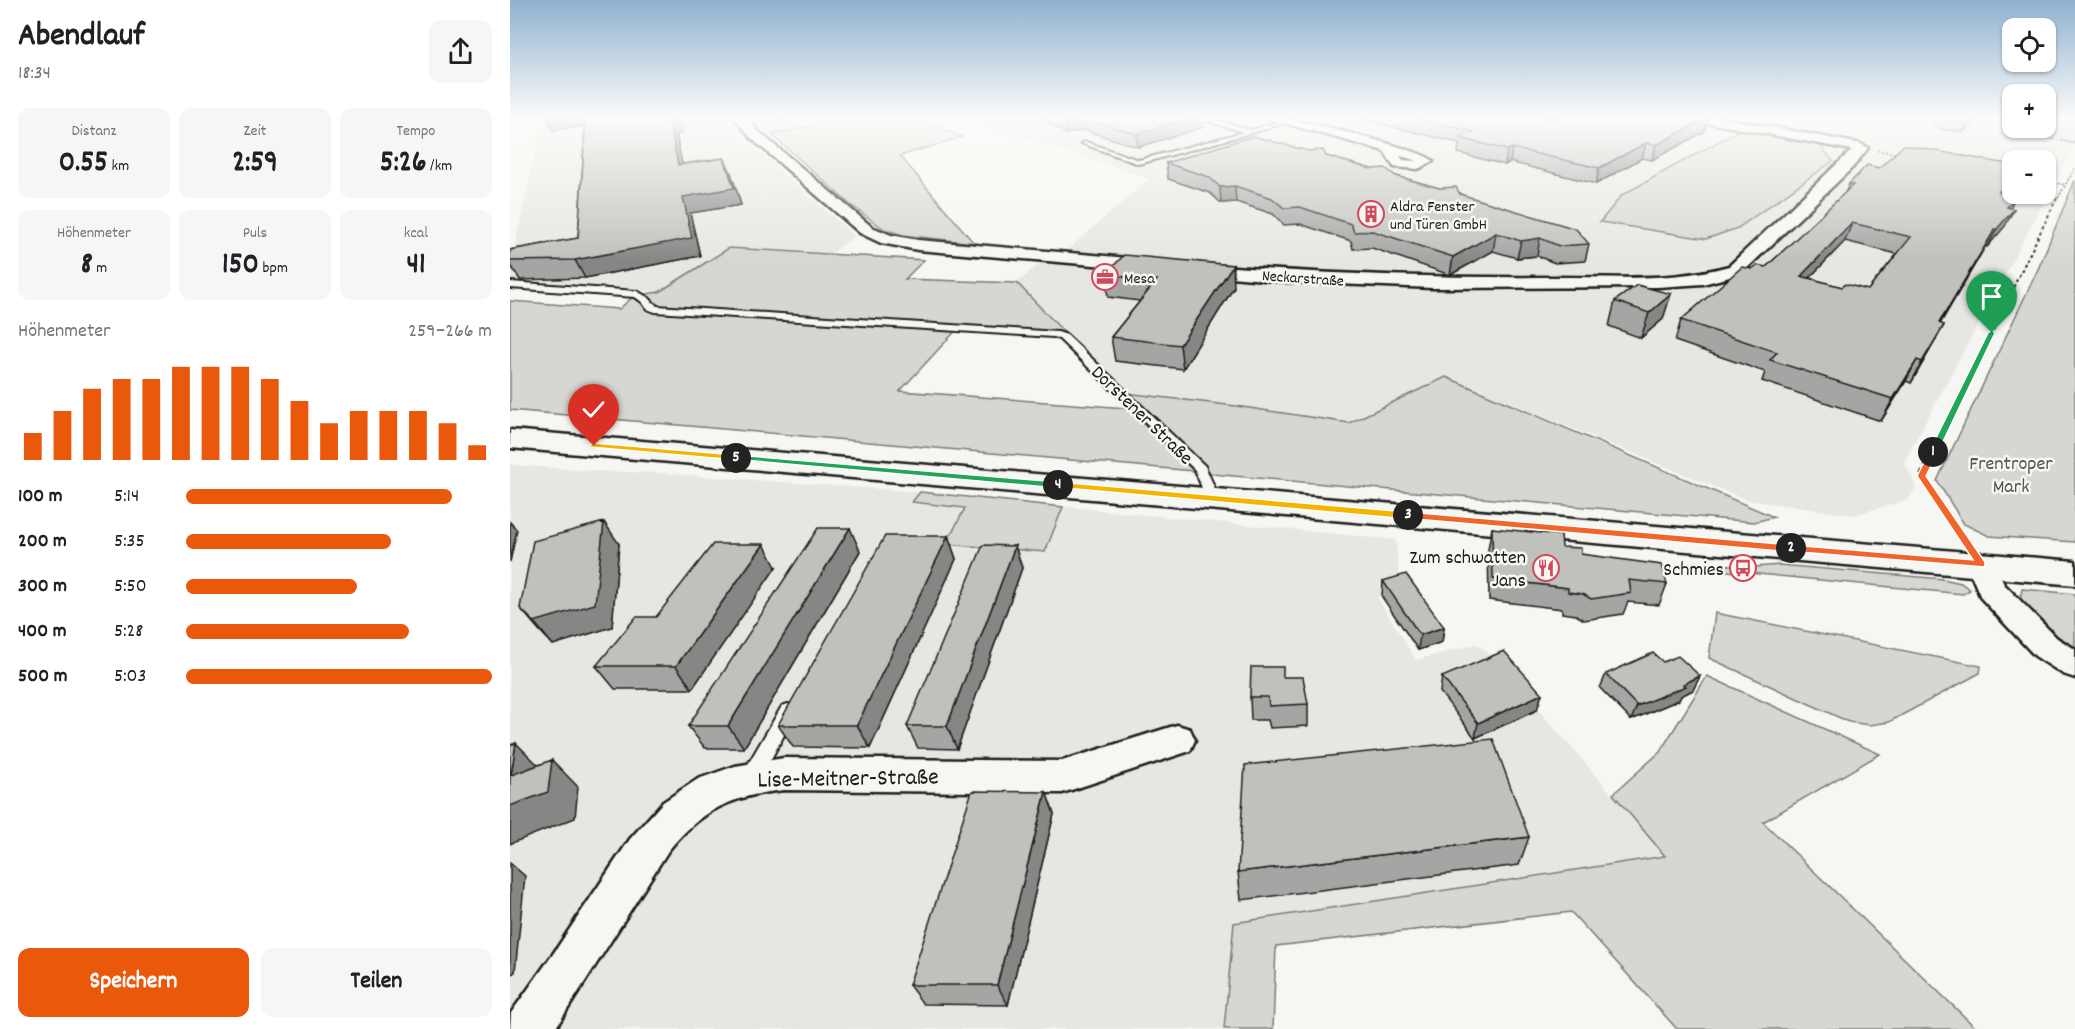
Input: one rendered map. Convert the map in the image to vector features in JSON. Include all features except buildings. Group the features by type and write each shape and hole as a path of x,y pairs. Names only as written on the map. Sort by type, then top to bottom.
{"main road":[{"name":"Dorstener Straße","path":"510,439 2075,573"}],"street":[{"name":"Neckarstraße","path":"790,165 866,230 887,239 918,244 1288,277 1434,283 1658,282 1702,279 1735,270 1847,165"},
{"path":"1981,565 1992,590 2046,647 2075,665"},
{"name":"Lise-Meitner-Straße","path":"527,1029 556,991 640,858 658,834 677,813 709,792 751,777 783,774 1062,777 1177,740"}],"lane":[{"name":"Dorstener Straße","path":"510,285 637,294 646,300 650,308 655,309 1054,334 1063,337 1201,469 1212,498"},
{"path":"751,777 797,695"}],"path":[{"path":"1981,565 1921,476 2075,168"},
{"path":"2056,184 2065,185"}],"shaded area":[{"path":"532,165 774,165 855,236 829,255 729,248 659,292 510,283 510,267"},
{"path":"1106,165 2002,165 2002,204 2043,204 1904,462 1916,487 1908,500 1854,515 1747,500 1447,377 1349,423 1236,406 1125,393 1017,283 1041,262 1065,252 1149,179"},
{"path":"2056,165 2064,165 2056,179"},
{"path":"510,465 920,492 1396,540 1400,591 1377,597 1416,660 1476,644 1488,652 1666,856 1571,912 1276,946 1273,1029 510,1029"}],"green space":[{"path":"806,165 908,165 974,243 903,235 884,229 851,205"},
{"path":"1676,165 1827,165 1738,228 1706,239 1600,222 1622,195"},
{"name":"Frentroper Mark","path":"2075,180 2075,542 1989,536 1964,524 1937,481 2039,267"},
{"path":"729,248 924,260 905,279 1017,283 1065,333 960,326 900,391 1127,408 1194,471 510,410 510,301 619,309 634,296 659,292"},
{"path":"1446,377 1774,517 1754,522 1212,474 1125,393 1236,406 1349,423"},
{"path":"920,492 1063,507 1045,552 946,544 965,508 912,502"},
{"path":"1695,562 1755,567 1779,565 1943,579 1961,583 1970,590 1963,594 1697,568"},
{"path":"2022,589 2075,594 2075,658 2020,600"},
{"path":"1715,613 1981,666 1980,673 1889,722 1870,725 1849,722 1709,658"},
{"path":"1707,676 1880,754 1763,822 1977,1029 1677,1029 1571,912 1276,946 1273,1029 1224,1029 1234,923 1665,856 1613,794 1660,752"}],"place":[{"name":"Aldra Fenster und Türen GmbH","path":"1371,214"},
{"name":"Mesa","path":"1105,277"},
{"name":"Zum schwatten Jans","path":"1546,568"},
{"name":"Schmies","path":"1743,568"}],"route":[{"path":"594,446 1981,565 1921,476 1992,333"}]}
